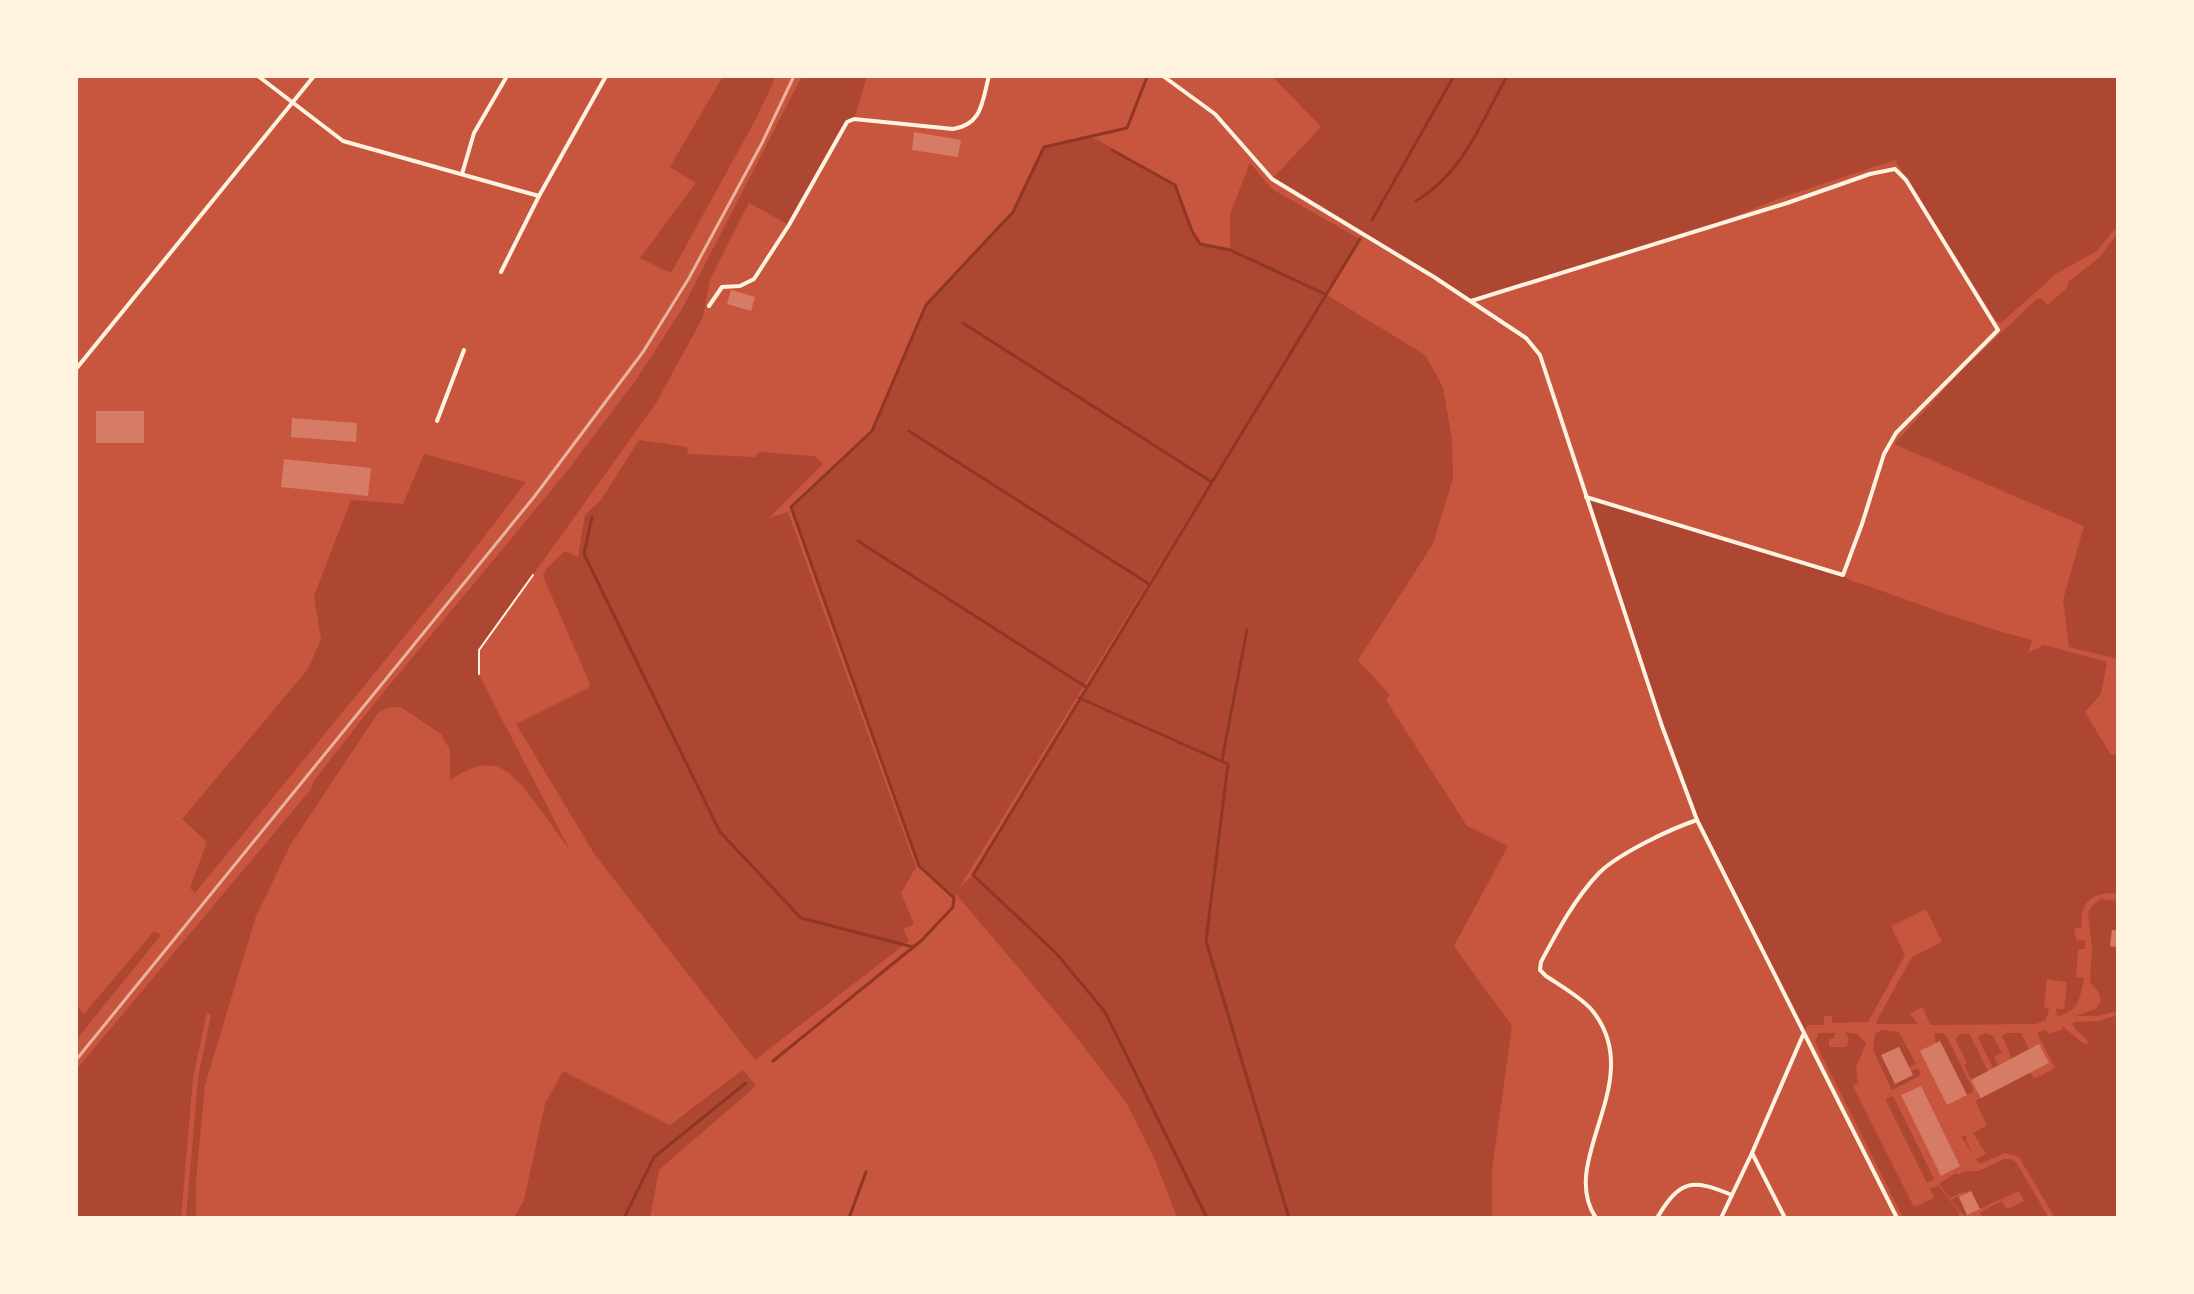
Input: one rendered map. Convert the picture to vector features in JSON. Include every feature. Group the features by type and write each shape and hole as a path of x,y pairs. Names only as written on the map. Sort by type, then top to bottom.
{"street":[{"path":"258,76 343,141 539,196"},
{"path":"76,369 314,76"},
{"path":"462,174 474,133 507,76"},
{"path":"501,272 606,76"},
{"path":"709,306 722,287 740,286 754,279 789,225 847,122 854,119 953,129 965,127 978,115 989,76"},
{"path":"1163,76 1215,114 1272,179 1471,301 1526,338 1540,355 1662,726 1697,820 1897,1218"},
{"path":"1471,301 1787,203 1870,174 1895,169 1906,180 1998,330 1896,433 1884,454 1843,575 1585,497"},
{"path":"437,421 464,350"},
{"path":"1596,1218 1585,1188 1587,1169 1610,1085 1612,1063 1606,1035 1591,1010 1540,970 1541,962 1575,905 1599,873 1612,862 1697,820"},
{"path":"1721,1218 1803,1033"},
{"path":"1752,1153 1785,1218"},
{"path":"1657,1218 1672,1195 1691,1183 1732,1195"}],"path":[{"path":"479,674 479,650 533,575"}],"shaded area":[{"path":"723,76 776,76 757,117 671,273 640,258 696,183 670,167"},
{"path":"802,76 867,76 854,119 842,126 789,225 749,203 710,279 703,317 656,403 479,650 479,675 571,852 524,789 506,771 487,765 450,780 450,750 441,734 401,707 387,708 378,713 291,844 256,916 205,1085 196,1180 196,1218 186,1218 198,1078 211,1015 207,1012 193,1078 181,1218 76,1218 76,1070 311,789 313,782 373,705 568,470 638,377 682,309"},
{"path":"1272,76 2118,76 2118,659 2069,647 2063,600 2084,526 1894,444 1964,368 2037,299 2041,298 2047,305 2068,287 2068,282 2100,257 2117,234 2115,229 2097,251 2057,273 2001,323 1996,321 1895,160 1786,196 1705,228 1471,301 1272,179 1321,127"},
{"path":"1091,136 1175,185 1200,244 1230,249 1230,214 1250,163 1272,189 1360,239 1327,295 1425,355 1443,387 1452,440 1453,478 1433,544 1358,660 1390,695 1386,700 1467,826 1508,846 1454,946 1512,1026 1492,1170 1492,1218 1177,1218 1155,1160 1126,1102 1070,1029 956,894 954,898 919,866 791,507 872,431 926,305 1013,212 1044,147","holes":["1201,499 973,875 959,888"]},
{"path":"639,440 687,447 688,454 755,457 759,452 814,456 823,464 769,518 788,512 916,867 901,893 914,924 903,929 909,941 755,1060 595,855 516,724 588,688 590,684 543,576 565,551 578,557 585,515 601,500"},
{"path":"424,454 526,482 453,577 195,893 190,888 207,842 182,819 308,669 321,639 314,596 351,500 403,504"},
{"path":"1585,497 1843,575 1951,615 2032,640 2028,653 2044,645 2107,662 2101,694 2085,712 2111,755 2118,754 2118,894 2095,896 2083,911 2082,927 2074,929 2077,941 2085,940 2085,949 2078,949 2076,977 2084,978 2080,998 2070,1011 2057,1016 2056,1009 2064,1009 2067,982 2047,979 2044,1007 2049,1008 2046,1020 2036,1024 1931,1025 1922,1007 1910,1014 1918,1024 1877,1024 1912,957 1942,942 1926,909 1891,926 1905,955 1868,1022 1832,1023 1832,1016 1824,1016 1824,1025 1808,1025 1803,1033 1697,820"},
{"path":"2101,899 2118,901 2118,931 2112,930 2110,946 2118,947 2118,1011 2097,1016 2075,1016 2096,1009 2101,1001 2090,982 2092,948 2088,912"},
{"path":"154,931 161,935 76,1040 76,1004 84,1014"},
{"path":"2118,1015 2118,1218 2055,1218 2019,1157 2005,1153 1979,1164 1976,1159 1986,1154 1973,1133 1987,1125 1975,1101 2030,1072 2034,1079 2055,1068 2037,1033 2045,1029 2048,1034 2063,1029 2061,1025 2085,1045 2089,1042 2073,1026 2073,1022 2099,1021"},
{"path":"1881,1030 1899,1032 1916,1064 1909,1068 1899,1047 1882,1055 1911,1071 1918,1068 1921,1075 1892,1090 1873,1050 1875,1034"},
{"path":"1845,1032 1858,1034 1866,1044 1856,1067 1858,1083 1853,1086 1914,1207 1934,1198 1930,1188 1939,1186 1960,1213 1960,1218 1903,1218 1815,1042 1819,1033 1836,1033 1833,1039 1829,1039 1829,1047 1846,1047 1849,1040"},
{"path":"1934,1033 1943,1033 1947,1037 1974,1091 1967,1095 1940,1042 1936,1043"},
{"path":"1969,1033 1988,1071 1971,1080 1964,1065 1967,1063 1955,1039 1960,1034"},
{"path":"1985,1033 1993,1036 2002,1053 1994,1057 1998,1065 1993,1068 1978,1037"},
{"path":"2021,1033 2029,1049 2012,1058 2002,1036"},
{"path":"743,1070 756,1086 659,1170 650,1218 514,1218 524,1200 545,1104 563,1071 670,1125"},
{"path":"1893,1096 1934,1179 1927,1183 1885,1099"},
{"path":"2004,1159 2016,1162 2049,1218 1983,1218 1980,1212 2002,1201 2007,1209 2024,1201 2019,1191 1964,1216 1951,1200 1958,1196 1967,1214 1979,1209 1971,1191 1950,1198 1939,1184 1956,1173 1979,1171"}],"building":[{"path":"914,132 961,140 958,157 912,150"},
{"path":"731,290 755,297 751,311 727,304"},
{"path":"96,411 144,411 144,443 96,443"},
{"path":"292,418 357,423 356,442 291,437"},
{"path":"284,459 371,468 368,496 281,487"},
{"path":"2112,930 2118,931 2118,947 2110,946"},
{"path":"1940,1041 1967,1095 1947,1105 1920,1051"},
{"path":"2039,1044 2049,1063 1981,1098 1971,1080"},
{"path":"1899,1047 1913,1075 1895,1084 1881,1055"},
{"path":"1921,1086 1960,1166 1941,1176 1901,1095"},
{"path":"1971,1191 1980,1209 1967,1215 1959,1197"}],"waterway":[{"path":"1372,220 1454,76"},
{"path":"1416,201 1432,190 1459,162 1507,76"},
{"path":"773,1061 922,940 953,907 954,898 919,866 791,507 872,431 926,305 1013,212 1044,147 1127,128 1147,77"},
{"path":"1112,150 1175,185 1200,244 1230,250 1325,294"},
{"path":"1207,1218 1105,1012 1056,953 973,875 1360,239"},
{"path":"963,323 1210,481"},
{"path":"909,431 1149,584"},
{"path":"592,517 584,554 720,832 801,918 913,947"},
{"path":"858,541 1086,687"},
{"path":"1222,760 1247,630"},
{"path":"1079,698 1228,764 1206,941 1289,1218"},
{"path":"624,1218 654,1157 746,1083"},
{"path":"849,1218 866,1172"}],"railway":[{"path":"76,1060 534,497 643,352 689,278 762,143 794,76"}]}
